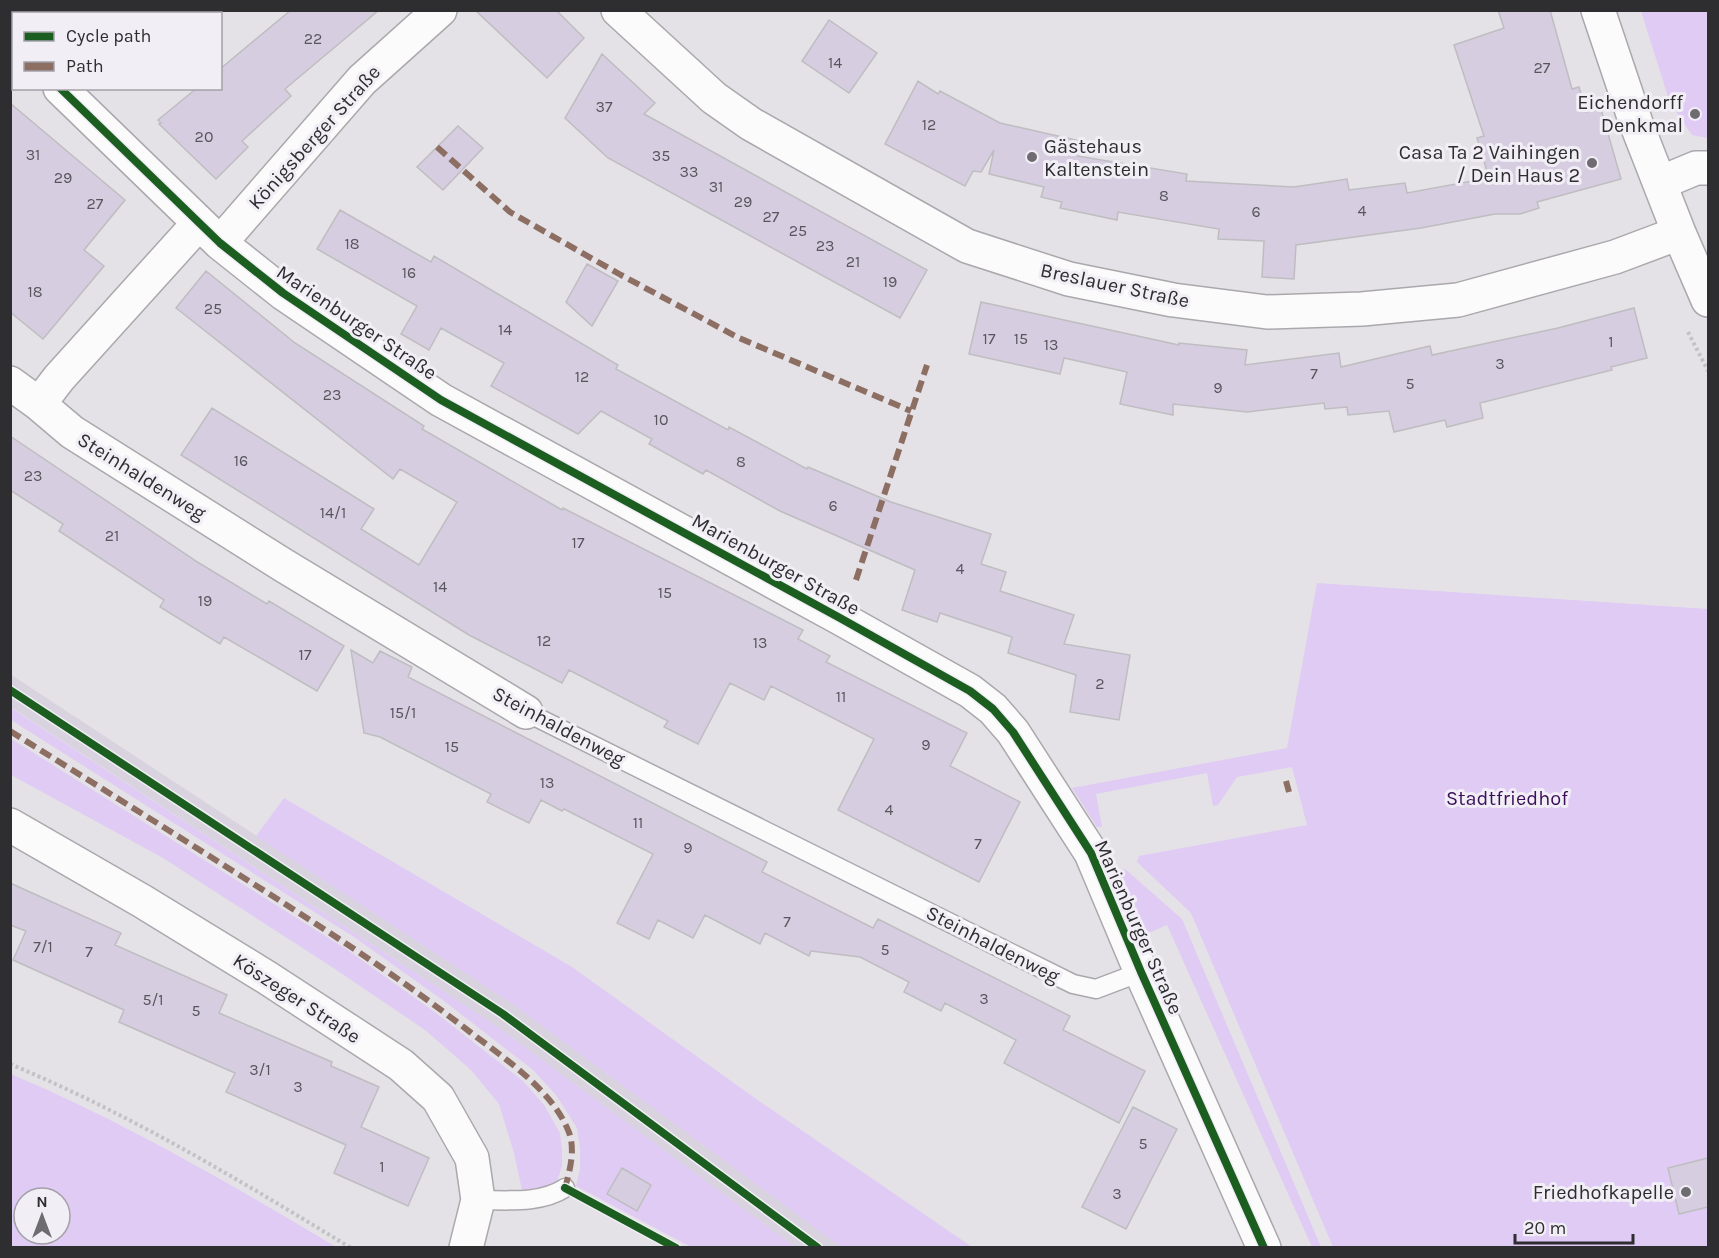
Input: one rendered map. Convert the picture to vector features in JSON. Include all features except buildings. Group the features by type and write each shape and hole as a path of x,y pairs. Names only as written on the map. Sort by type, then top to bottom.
{"street":[{"name":"Königsberger Straße","path":"39,404 59,378 209,233 362,80 440,10"},
{"name":"Breslauer Straße","path":"618,10 714,98 751,124 968,246 1081,282 1173,300 1266,312 1362,309 1458,300 1615,257 1679,233"},
{"path":"1598,10 1636,123 1708,300"},
{"name":"Marienburger Straße","path":"62,90 209,233 283,293 441,400 840,618 970,691 985,703 1013,732 1091,853 1264,1248"},
{"path":"1659,183 1696,168 1708,168"},
{"name":"Steinhaldenweg","path":"10,383 72,432 283,565 526,712"},
{"name":"Köszeger Straße","path":"10,825 209,942 401,1065 438,1098 472,1158 478,1200 466,1248"}],"lane":[{"name":"Steinhaldenweg","path":"526,712 1073,984 1096,989 1142,972"},
{"path":"478,1200 532,1199 553,1196 565,1188"}],"path":[{"path":"10,1064 147,1128 251,1187 351,1248"}],"shaded area":[{"path":"10,674 511,1003 841,1247 795,1247 495,1025 11,707"}],"green space":[{"path":"1641,11 1708,11 1708,138 1692,135 1670,103"},
{"name":"Stadtfriedhof","path":"1317,583 1708,609 1708,1247 1333,1247 1191,913 1137,862 1139,856 1307,825 1292,767 1237,777 1218,805 1213,806 1207,773 1096,794 1102,827 1097,827 1072,788 1287,748"},
{"path":"10,707 495,1025 795,1247 691,1247 576,1186 580,1169 577,1128 556,1095 533,1070 444,1001 354,937 11,720"},
{"path":"10,738 346,949 436,1013 523,1081 544,1105 560,1133 562,1166 557,1181 546,1187 522,1190 514,1153 499,1104 471,1070 425,1030 163,858 11,775"},
{"path":"284,798 572,967 759,1101 972,1247 841,1247 511,1003 256,836"},
{"path":"1122,869 1125,869 1182,919 1321,1247 1312,1247 1167,925 1142,936 1121,886"},
{"path":"11,1074 136,1133 336,1247 11,1247"}],"marked path":[{"path":"437,147 510,212 621,275 739,338 911,411"},
{"path":"856,580 927,365"},
{"path":"10,731 353,948 441,1010 525,1075 550,1101 568,1130 572,1152 565,1188 569,1190"},
{"path":"1286,781 1289,792"}],"cycle path":[{"path":"62,90 220,243 283,293 441,400 840,618 970,691 993,709 1013,732 1091,853 1141,972 1264,1248"},
{"path":"10,690 503,1014 818,1248"},
{"path":"565,1188 676,1248"}],"place":[{"name":"Eichendorff Denkmal","path":"1695,114"},
{"name":"Gästehaus Kaltenstein","path":"1032,157"},
{"name":"Casa Ta 2 Vaihingen / Dein Haus 2","path":"1592,163"},
{"name":"Friedhofkapelle","path":"1686,1192"}]}
